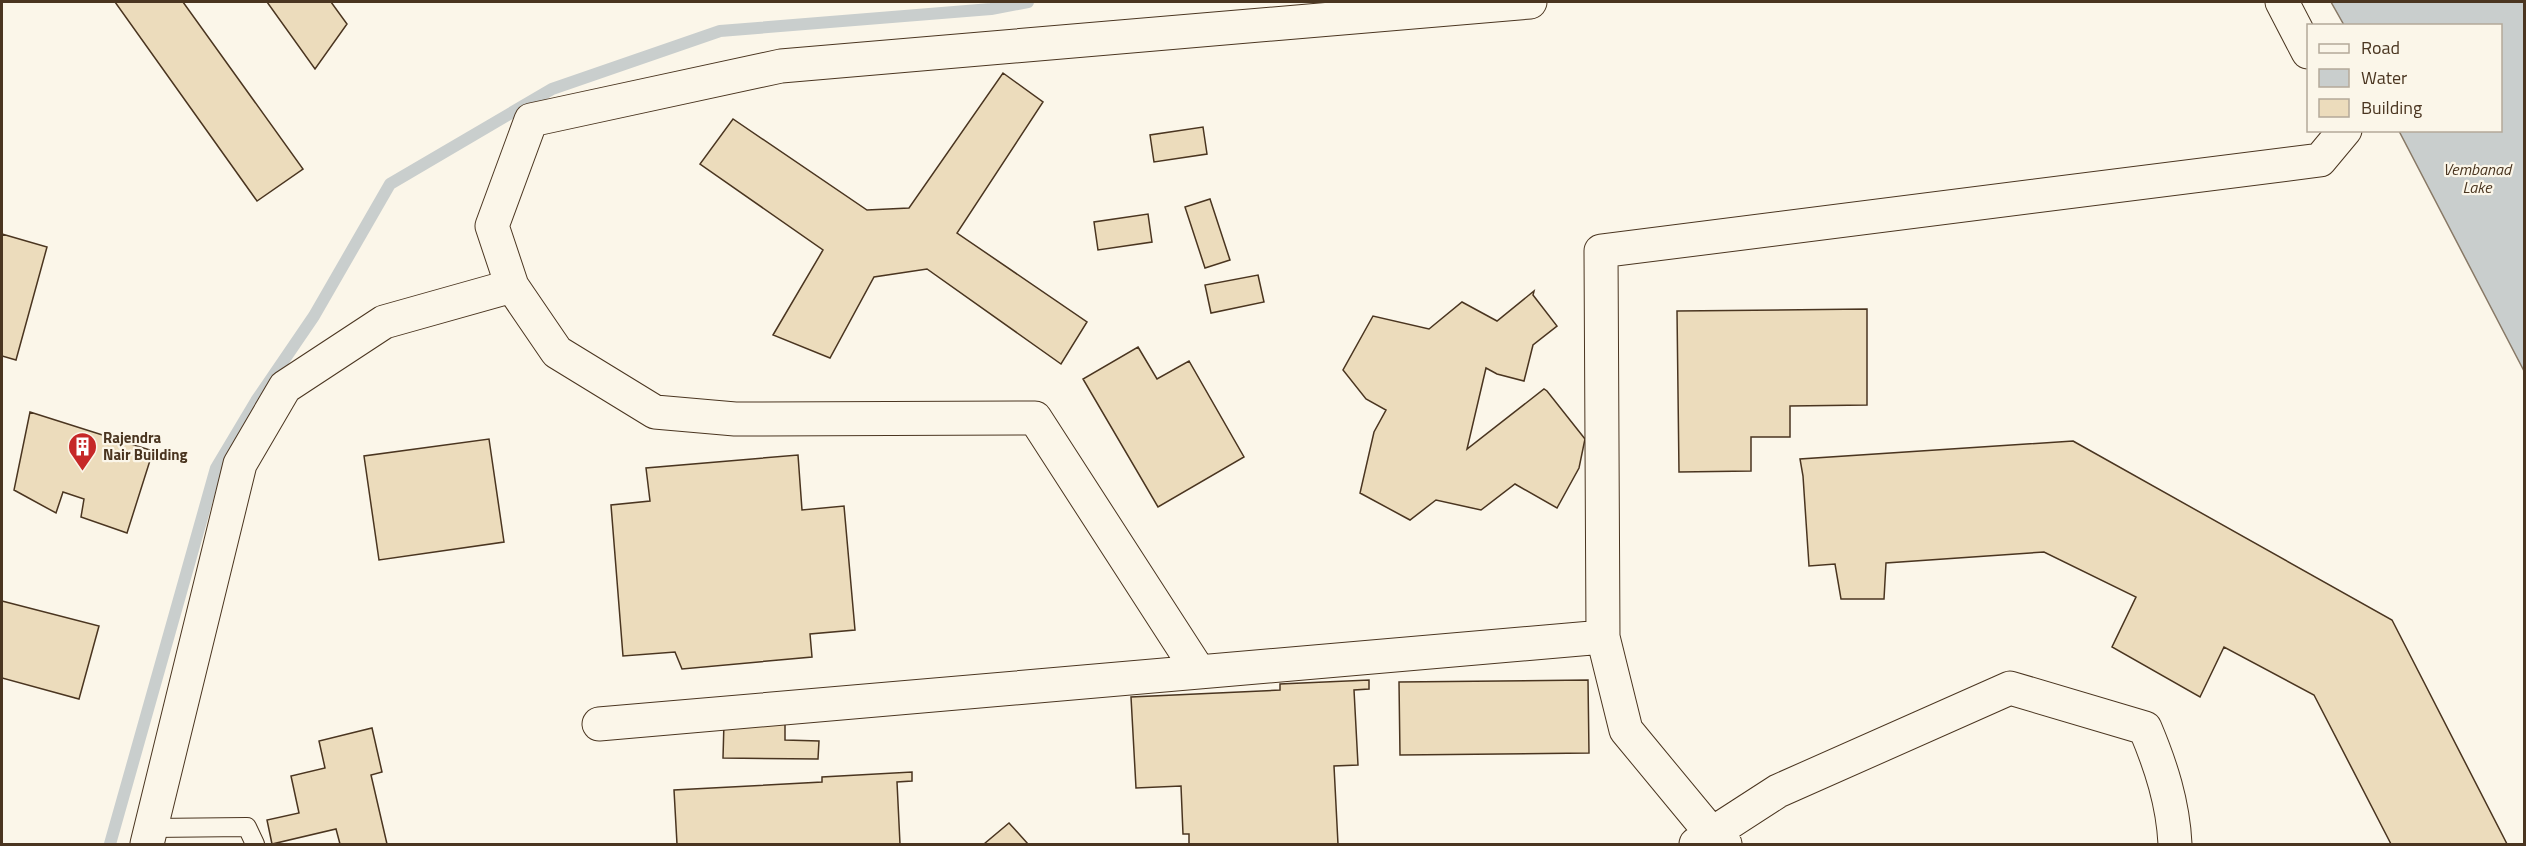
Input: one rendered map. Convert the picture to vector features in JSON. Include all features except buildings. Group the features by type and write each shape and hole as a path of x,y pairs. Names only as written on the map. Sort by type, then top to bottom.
{"street":[{"path":"1199,672 1035,418 735,419 655,412 557,352 512,286 492,226 531,120 782,66 1530,2"},
{"path":"2282,2 2307,50"},
{"path":"2175,844 2173,814 2157,757 2145,728 2010,688 1778,791 1711,841 1626,730 1603,636 1601,251 2320,160 2343,132"},
{"path":"149,836 240,464 285,387 384,322 512,286"},
{"path":"599,724 1603,636"}],"lane":[{"path":"149,836 247,827 255,844"}],"water":[{"name":"Vembanad Lake","path":"2331,2 2524,2 2524,371 2400,132 2502,132 2502,24 2343,24"}],"waterway":[{"path":"110,844 216,468 256,401 314,316 390,184 552,89 720,31 991,9 1028,2"}],"place":[{"name":"Rajendra Nair Building","path":"82,472"}]}
